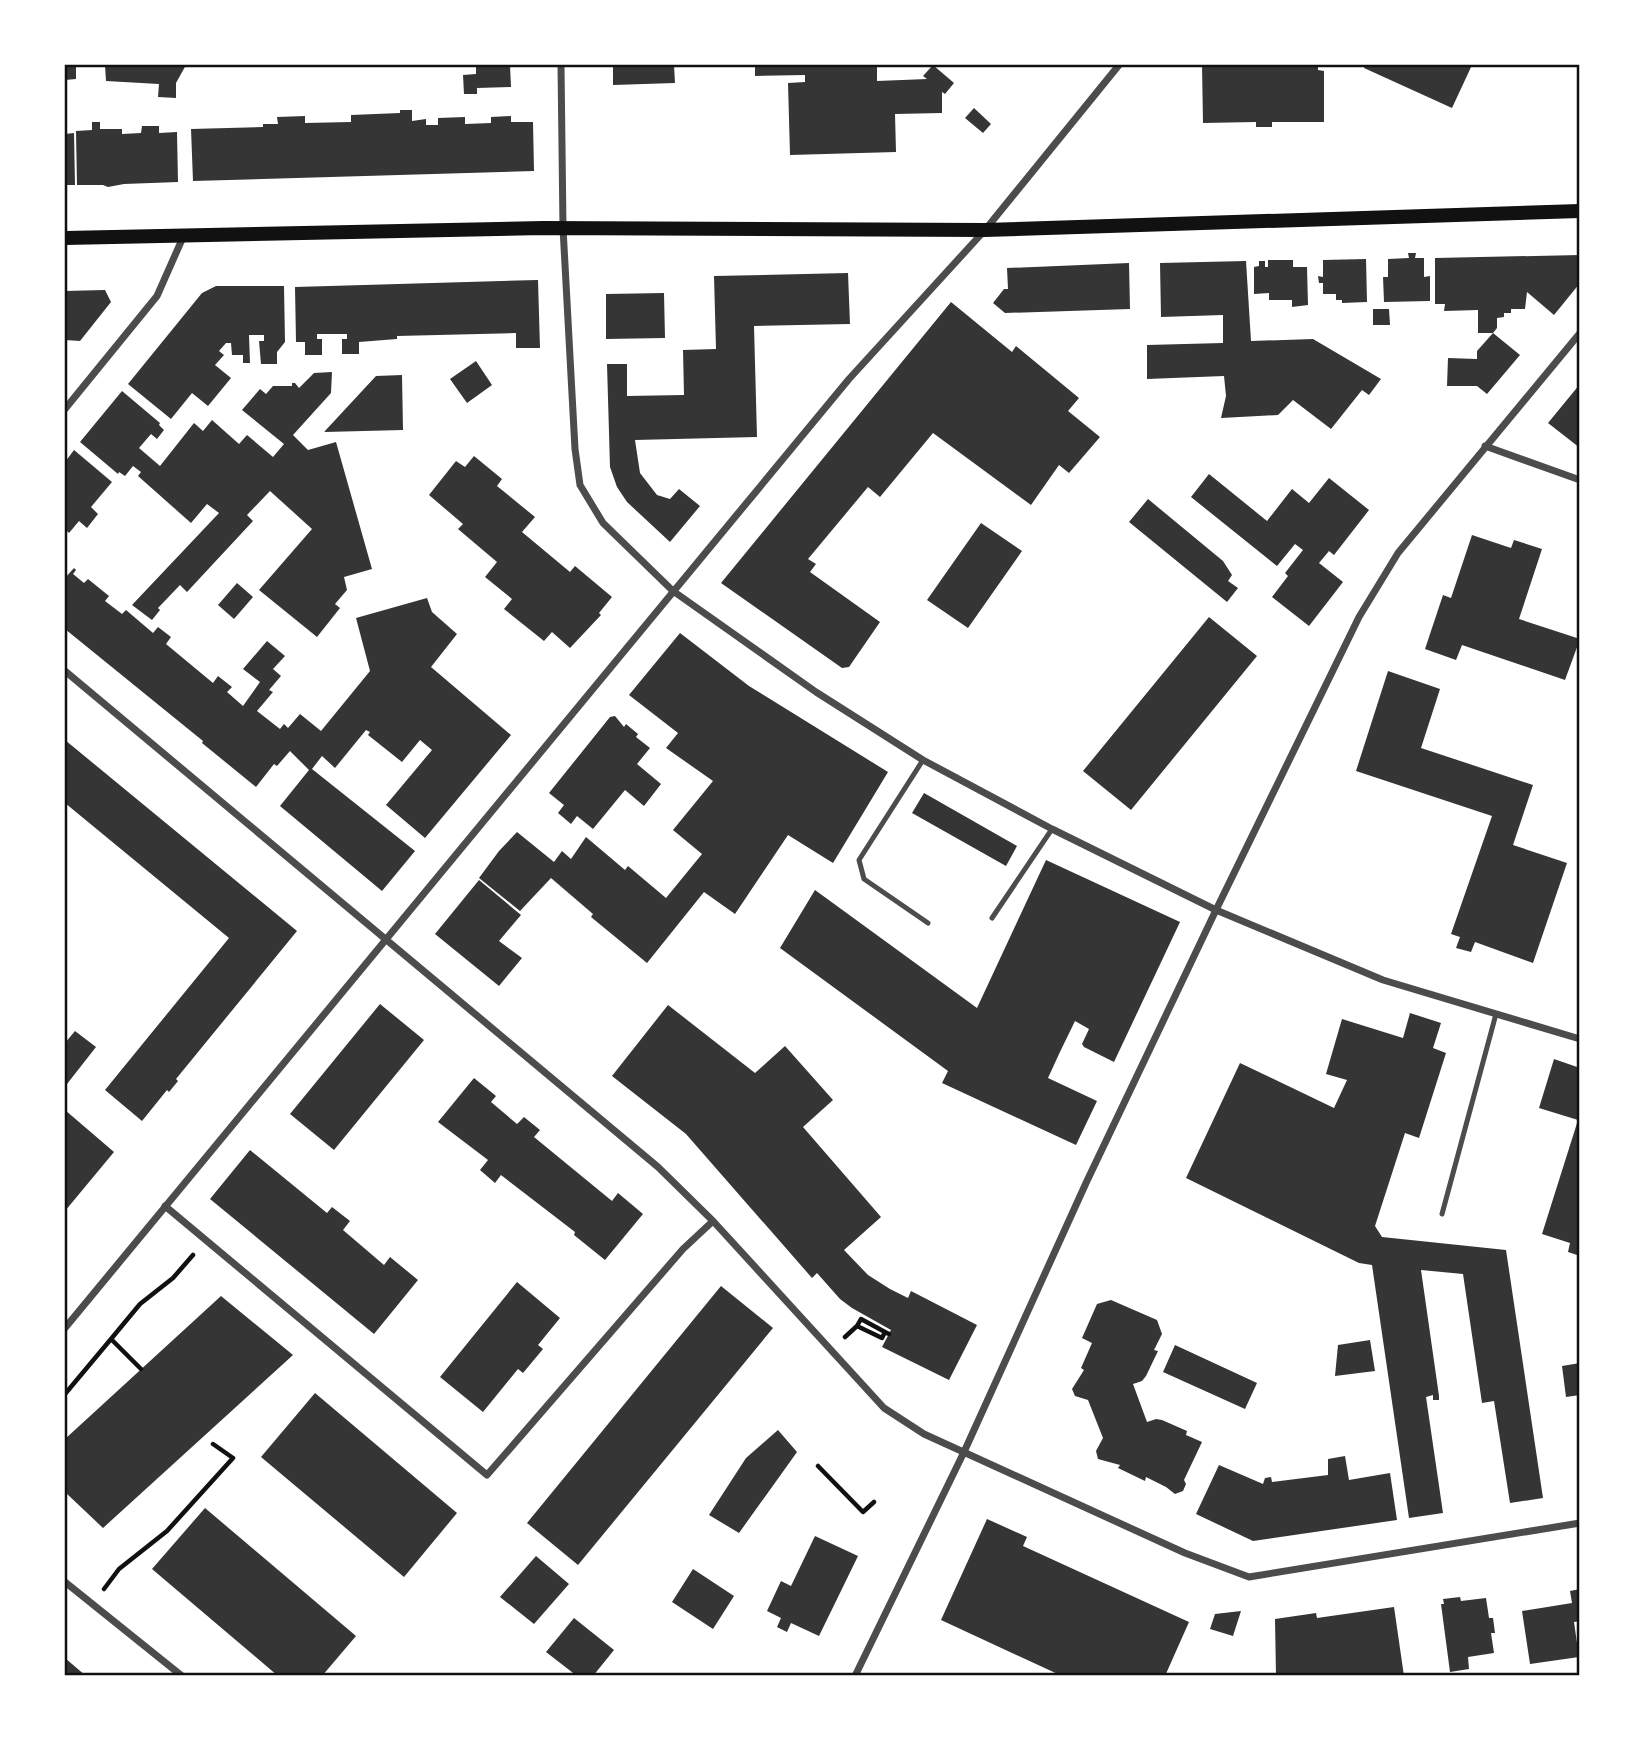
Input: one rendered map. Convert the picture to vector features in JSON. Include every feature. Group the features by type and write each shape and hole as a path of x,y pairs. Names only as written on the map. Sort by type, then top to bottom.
{"main road":[{"path":"65,238 563,228 985,230 1580,211"}],"street":[{"path":"561,65 563,228 575,449 580,485 603,523 673,591 816,692 923,760 1052,829 1216,910 1383,980 1580,1040"},
{"path":"65,1328 849,379 985,230 1119,65"},
{"path":"65,409 158,296 184,235"},
{"path":"855,1676 964,1452 1086,1183 1359,617 1398,553 1580,333"},
{"path":"1485,446 1580,480"},
{"path":"65,671 658,1167 713,1221 884,1408 924,1434 1185,1553 1249,1577 1580,1523"},
{"path":"165,1206 487,1475 683,1248 713,1221"},
{"path":"65,1582 182,1676"}],"lane":[{"path":"923,760 859,860 864,879 928,923"},
{"path":"992,918 1052,829"},
{"path":"1442,1214 1496,1014"}],"path":[{"path":"65,1394 140,1304 173,1278 205,1241"},
{"path":"861,1319 887,1333 881,1338 857,1326 861,1319"},
{"path":"111,1339 141,1369"},
{"path":"91,1604 119,1569 167,1531 233,1458 214,1444"},
{"path":"818,1466 863,1512 874,1502"}],"building":[{"path":"65,65 76,65 76,79 65,80"},
{"path":"105,65 186,65 176,83 176,98 158,97 159,84 106,81"},
{"path":"510,65 511,87 477,88 477,94 464,94 463,75 476,74 476,66"},
{"path":"613,65 674,65 675,83 613,85"},
{"path":"755,65 877,67 877,81 927,79 923,76 933,65 954,83 945,94 942,92 942,113 895,114 896,152 790,155 788,83 805,82 805,75 755,76"},
{"path":"1202,65 1318,65 1318,70 1324,71 1324,122 1272,122 1272,127 1256,127 1256,122 1203,123"},
{"path":"1365,65 1472,65 1452,108 1364,68"},
{"path":"974,108 991,124 983,133 965,118"},
{"path":"400,110 412,110 412,121 426,119 426,125 438,125 438,118 465,117 465,124 491,123 491,117 511,116 511,122 533,122 534,171 193,181 191,129 263,127 263,124 278,124 277,117 305,116 305,123 351,122 351,115 400,113"},
{"path":"92,122 100,122 100,129 122,129 122,134 141,133 142,126 159,126 159,133 177,132 178,182 108,187 77,185 76,131 92,130"},
{"path":"74,133 75,185 65,185 65,134"},
{"path":"1408,253 1416,253 1415,258 1424,258 1424,277 1430,276 1430,301 1384,302 1383,277 1388,277 1388,259 1409,258"},
{"path":"1580,255 1580,283 1554,315 1527,292 1525,309 1511,309 1511,313 1504,313 1504,317 1497,318 1497,328 1493,333 1478,333 1478,310 1444,311 1445,304 1435,304 1435,258"},
{"path":"1366,259 1367,302 1342,303 1342,300 1336,300 1336,294 1323,294 1323,283 1319,283 1318,276 1323,277 1323,260"},
{"path":"1268,260 1293,260 1293,267 1307,267 1308,305 1292,307 1292,300 1269,300 1269,293 1254,294 1254,267 1259,266 1259,261 1265,261 1265,267 1268,267"},
{"path":"1246,261 1251,341 1313,339 1381,379 1369,395 1362,390 1331,429 1293,400 1278,415 1221,418 1226,396 1224,376 1147,379 1147,345 1223,343 1223,315 1161,317 1160,263"},
{"path":"1129,263 1130,309 1005,313 993,303 1004,289 1008,289 1007,268"},
{"path":"848,273 850,324 754,326 757,437 635,440 640,473 657,495 670,499 679,489 700,506 670,542 627,502 617,487 610,467 607,364 627,364 627,396 684,395 683,350 716,349 714,276"},
{"path":"538,280 540,348 516,348 516,333 397,336 397,339 359,342 359,354 342,354 342,339 347,339 347,334 317,334 317,339 322,339 322,355 305,355 305,342 296,342 295,287"},
{"path":"216,286 284,286 285,342 277,352 277,364 261,364 259,341 264,341 264,335 249,335 250,363 243,363 243,355 232,355 231,343 226,343 219,351 224,355 215,365 231,378 208,406 192,393 171,419 128,384 202,293"},
{"path":"105,290 111,302 80,341 65,340 65,291"},
{"path":"664,293 665,338 606,339 606,294"},
{"path":"951,302 1012,352 1016,346 1079,398 1068,411 1100,437 1069,473 1059,465 1031,505 933,433 880,497 868,487 808,559 816,564 810,572 880,622 849,667 842,668 721,583"},
{"path":"1373,309 1389,309 1390,325 1373,325"},
{"path":"1493,333 1520,355 1487,394 1477,386 1447,386 1448,358 1477,359 1477,351"},
{"path":"476,361 492,385 467,403 450,379"},
{"path":"332,372 331,393 293,435 308,450 336,442 372,569 344,577 347,590 335,604 340,608 317,637 259,590 312,529 270,491 247,515 253,521 187,592 180,585 158,608 160,610 152,620 132,605 219,513 207,504 191,523 138,476 141,472 133,466 125,476 119,472 118,474 80,442 122,391 160,423 164,430 157,439 151,434 139,448 160,466 194,423 203,431 212,420 239,444 247,435 273,457 284,444 242,410 260,389 266,394 273,386 292,386 292,383 299,388 314,373"},
{"path":"402,375 403,430 324,432 376,376"},
{"path":"1580,384 1580,448 1548,423"},
{"path":"74,450 112,482 91,507 98,514 87,528 79,521 69,533 65,529 65,462"},
{"path":"474,456 502,479 497,486 535,517 522,532 570,572 575,566 612,597 599,613 601,615 570,648 552,632 544,641 504,609 512,599 485,577 497,562 458,529 463,524 429,495 456,461 465,467"},
{"path":"1209,474 1267,521 1292,489 1309,503 1329,478 1369,510 1334,555 1329,551 1319,563 1343,582 1309,626 1272,597 1288,576 1285,573 1303,550 1295,544 1277,566 1191,497"},
{"path":"1148,499 1223,561 1232,575 1228,581 1238,588 1227,602 1129,522"},
{"path":"981,523 1022,551 968,628 927,600"},
{"path":"1472,535 1511,548 1514,540 1542,549 1519,619 1580,639 1565,680 1462,645 1456,660 1425,649 1443,595 1451,598"},
{"path":"74,568 76,570 73,574 84,583 88,579 109,596 105,601 122,614 126,610 153,633 158,627 171,637 166,644 213,683 218,676 232,687 227,692 243,706 260,682 243,669 267,641 285,656 273,669 281,676 269,690 273,692 257,711 280,729 284,724 288,728 300,714 321,731 370,671 356,618 427,598 432,612 457,634 431,667 511,735 425,838 386,805 432,750 420,740 402,762 368,735 370,732 366,730 335,768 322,756 312,769 415,851 382,891 280,806 309,770 290,751 277,766 274,764 256,787 65,629 65,578"},
{"path":"237,583 253,597 234,619 218,605"},
{"path":"1209,617 1257,656 1131,810 1083,771"},
{"path":"680,633 749,686 888,772 833,863 788,835 735,914 704,892 647,963 591,917 593,914 551,878 520,911 479,878 517,832 554,862 562,851 571,859 586,837 625,870 628,866 666,898 702,854 673,830 713,781 666,748 678,733 629,695"},
{"path":"1388,671 1440,689 1421,748 1533,785 1513,845 1567,863 1533,963 1475,942 1471,952 1456,948 1460,937 1451,934 1492,816 1356,771"},
{"path":"615,716 624,727 626,724 638,734 636,737 650,748 637,764 661,784 644,806 625,790 593,829 577,816 571,824 558,813 564,805 549,793 610,717"},
{"path":"65,740 297,931 176,1079 178,1081 169,1092 167,1090 142,1121 105,1090 229,938 65,803"},
{"path":"924,793 1017,846 1006,866 912,813"},
{"path":"1046,860 1180,922 1114,1062 1084,1047 1082,1044 1089,1029 1075,1021 1059,1054 1048,1078 1097,1101 1076,1145 942,1083 948,1071 780,948 815,890 977,1008"},
{"path":"479,880 521,915 499,941 522,958 499,986 435,934"},
{"path":"380,1004 424,1040 334,1150 290,1114"},
{"path":"668,1005 755,1073 785,1046 833,1100 803,1127 881,1217 844,1250 868,1275 890,1289 908,1298 911,1291 977,1325 949,1380 882,1347 891,1330 840,1299 817,1273 812,1278 686,1134 612,1076"},
{"path":"1410,1013 1441,1023 1433,1048 1446,1053 1419,1138 1405,1133 1375,1226 1382,1237 1506,1250 1543,1498 1510,1503 1494,1401 1482,1403 1463,1274 1421,1270 1439,1396 1439,1400 1433,1400 1433,1395 1426,1397 1443,1513 1409,1518 1372,1265 1359,1263 1186,1178 1240,1063 1334,1108 1347,1080 1326,1074 1342,1019 1403,1038"},
{"path":"75,1031 96,1047 67,1084 65,1043"},
{"path":"1554,1059 1580,1068 1580,1256 1568,1252 1570,1243 1542,1234 1578,1120 1539,1108"},
{"path":"474,1078 496,1096 491,1102 517,1124 524,1117 540,1130 534,1137 612,1201 618,1193 643,1214 605,1260 574,1235 575,1232 501,1175 495,1183 480,1170 488,1160 438,1122"},
{"path":"65,1110 114,1152 65,1211"},
{"path":"250,1150 327,1213 332,1207 350,1221 343,1230 384,1265 390,1257 418,1280 374,1334 210,1199"},
{"path":"517,1282 560,1318 538,1345 543,1349 523,1373 518,1369 483,1412 440,1377"},
{"path":"721,1286 773,1328 578,1565 527,1523"},
{"path":"221,1296 293,1355 103,1528 65,1492 65,1439"},
{"path":"1111,1300 1157,1320 1162,1334 1154,1350 1158,1351 1146,1376 1142,1381 1133,1384 1147,1422 1162,1420 1187,1431 1186,1435 1202,1442 1184,1480 1186,1484 1183,1491 1175,1494 1146,1477 1145,1481 1118,1468 1120,1465 1098,1459 1096,1451 1103,1438 1088,1400 1075,1396 1072,1389 1084,1370 1081,1368 1092,1343 1082,1338 1097,1304"},
{"path":"1370,1340 1375,1371 1335,1376 1338,1345"},
{"path":"1175,1345 1257,1383 1245,1409 1163,1372"},
{"path":"1580,1363 1580,1395 1566,1397 1562,1366"},
{"path":"315,1393 457,1513 404,1577 261,1457"},
{"path":"778,1430 797,1452 739,1533 709,1515 746,1458"},
{"path":"1345,1456 1349,1480 1390,1473 1397,1520 1253,1541 1196,1514 1219,1465 1263,1484 1265,1478 1271,1477 1272,1482 1328,1475 1328,1459"},
{"path":"205,1508 356,1636 322,1676 278,1676 152,1569"},
{"path":"987,1519 1027,1537 1023,1546 1189,1622 1165,1676 1062,1676 941,1620"},
{"path":"815,1536 858,1556 819,1636 791,1623 787,1632 777,1627 781,1618 767,1611 781,1581 791,1586"},
{"path":"536,1556 569,1584 534,1624 500,1597"},
{"path":"693,1569 734,1596 713,1629 672,1602"},
{"path":"1580,1589 1580,1621 1574,1622 1579,1657 1530,1664 1522,1611 1572,1603 1570,1591"},
{"path":"1460,1597 1461,1601 1486,1598 1489,1618 1493,1618 1495,1633 1491,1633 1494,1653 1468,1657 1469,1669 1450,1672 1441,1604 1444,1604 1443,1599"},
{"path":"1394,1607 1404,1676 1276,1676 1275,1619 1316,1613 1317,1618"},
{"path":"1241,1611 1233,1636 1210,1629 1215,1614"},
{"path":"574,1618 614,1650 593,1676 577,1676 546,1652"},
{"path":"65,1658 86,1676 65,1676"}]}
